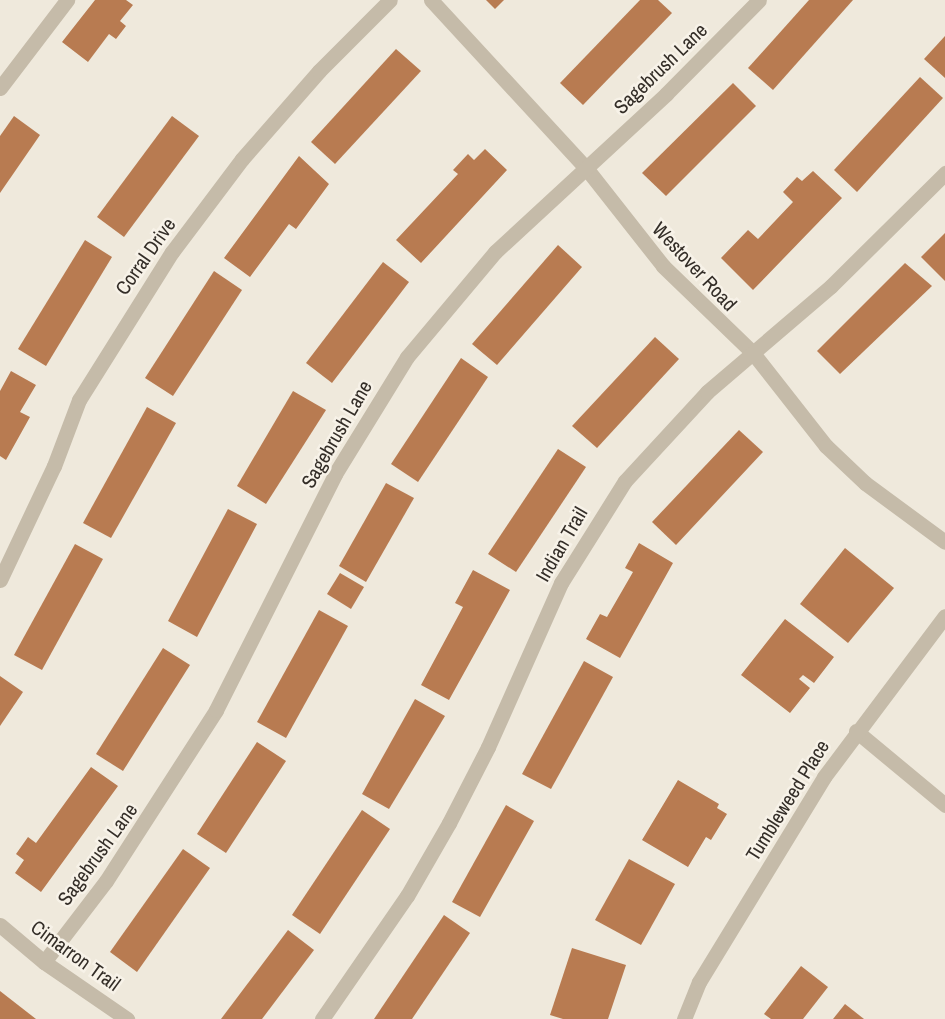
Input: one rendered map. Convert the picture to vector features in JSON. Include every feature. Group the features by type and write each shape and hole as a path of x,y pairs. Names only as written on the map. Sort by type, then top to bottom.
{"street":[{"path":"0,88 67,0"},
{"name":"Corral Drive","path":"0,580 54,466 79,400 172,252 242,159 319,71 390,0"},
{"name":"Westover Road","path":"431,0 586,168 663,266 753,353 826,446 865,483 945,542"},
{"name":"Sagebrush Lane","path":"44,962 138,835 216,711 335,474 407,357 495,252 586,168 759,0"},
{"name":"Indian Trail","path":"322,1019 407,896 449,823 488,747 561,583 591,530 664,435 753,353 831,286 945,173"},
{"name":"Tumbleweed Place","path":"684,1019 699,982 856,731 945,616"},
{"path":"856,731 945,805"},
{"name":"Cimarron Trail","path":"0,925 44,962 127,1019"}],"building":[{"path":"95,0 126,0 133,5 120,21 126,26 116,39 109,34 88,62 62,42"},
{"path":"486,0 504,0 495,9"},
{"path":"640,0 658,0 672,13 583,105 560,83"},
{"path":"809,0 853,0 773,90 748,68"},
{"path":"945,36 945,78 924,59"},
{"path":"396,49 421,71 335,164 311,142"},
{"path":"920,77 943,98 857,192 834,170"},
{"path":"733,83 756,106 666,196 642,173"},
{"path":"14,116 40,135 0,193 0,136"},
{"path":"172,116 199,136 124,237 97,217"},
{"path":"485,149 507,170 421,263 396,240 458,174 453,170 468,154 474,160"},
{"path":"299,156 329,184 296,229 289,224 250,277 224,258"},
{"path":"813,171 842,198 753,290 721,258 748,230 758,239 793,202 783,192 797,177 802,181"},
{"path":"945,233 945,281 921,257"},
{"path":"85,240 112,257 46,366 18,349"},
{"path":"558,245 582,267 497,365 472,344"},
{"path":"383,262 409,282 332,383 306,363"},
{"path":"905,263 932,286 840,374 817,351"},
{"path":"214,271 242,290 173,396 145,378"},
{"path":"655,337 679,359 597,448 572,426"},
{"path":"461,358 488,377 418,482 391,464"},
{"path":"11,371 36,385 20,412 30,417 6,460 0,456 0,391"},
{"path":"293,391 326,410 266,504 237,486"},
{"path":"147,407 176,423 111,538 83,523"},
{"path":"739,430 763,452 676,545 652,522"},
{"path":"558,449 586,467 516,572 488,554"},
{"path":"386,483 414,498 366,582 339,566"},
{"path":"228,509 257,524 197,637 168,621"},
{"path":"639,543 673,563 620,658 586,639 600,614 607,617 633,572 625,568"},
{"path":"75,544 103,559 42,670 14,655"},
{"path":"845,548 894,588 848,643 800,604"},
{"path":"473,570 510,590 449,700 421,685 463,607 455,603"},
{"path":"340,573 364,587 351,609 327,594"},
{"path":"319,610 348,626 286,738 257,722"},
{"path":"785,619 834,657 814,683 803,675 799,679 810,688 790,713 741,675"},
{"path":"163,648 190,665 123,771 96,754"},
{"path":"584,661 613,677 551,789 522,774"},
{"path":"0,676 23,692 0,726"},
{"path":"415,699 445,716 389,809 362,794"},
{"path":"257,742 286,761 226,853 197,834"},
{"path":"91,767 118,786 41,892 15,873 24,860 16,854 28,837 36,843"},
{"path":"678,780 719,804 717,808 727,814 711,840 706,837 688,867 642,840"},
{"path":"506,805 534,821 480,917 452,902"},
{"path":"362,810 390,829 320,934 292,915"},
{"path":"183,849 210,868 137,972 110,952"},
{"path":"629,859 675,884 641,945 595,920"},
{"path":"444,915 470,933 412,1019 374,1019"},
{"path":"288,930 314,950 262,1019 221,1019"},
{"path":"572,948 626,965 608,1019 563,1019 550,1015"},
{"path":"801,966 828,987 803,1019 771,1019 764,1014"},
{"path":"0,991 36,1019 0,1019"},
{"path":"845,1004 864,1019 833,1019"}]}
